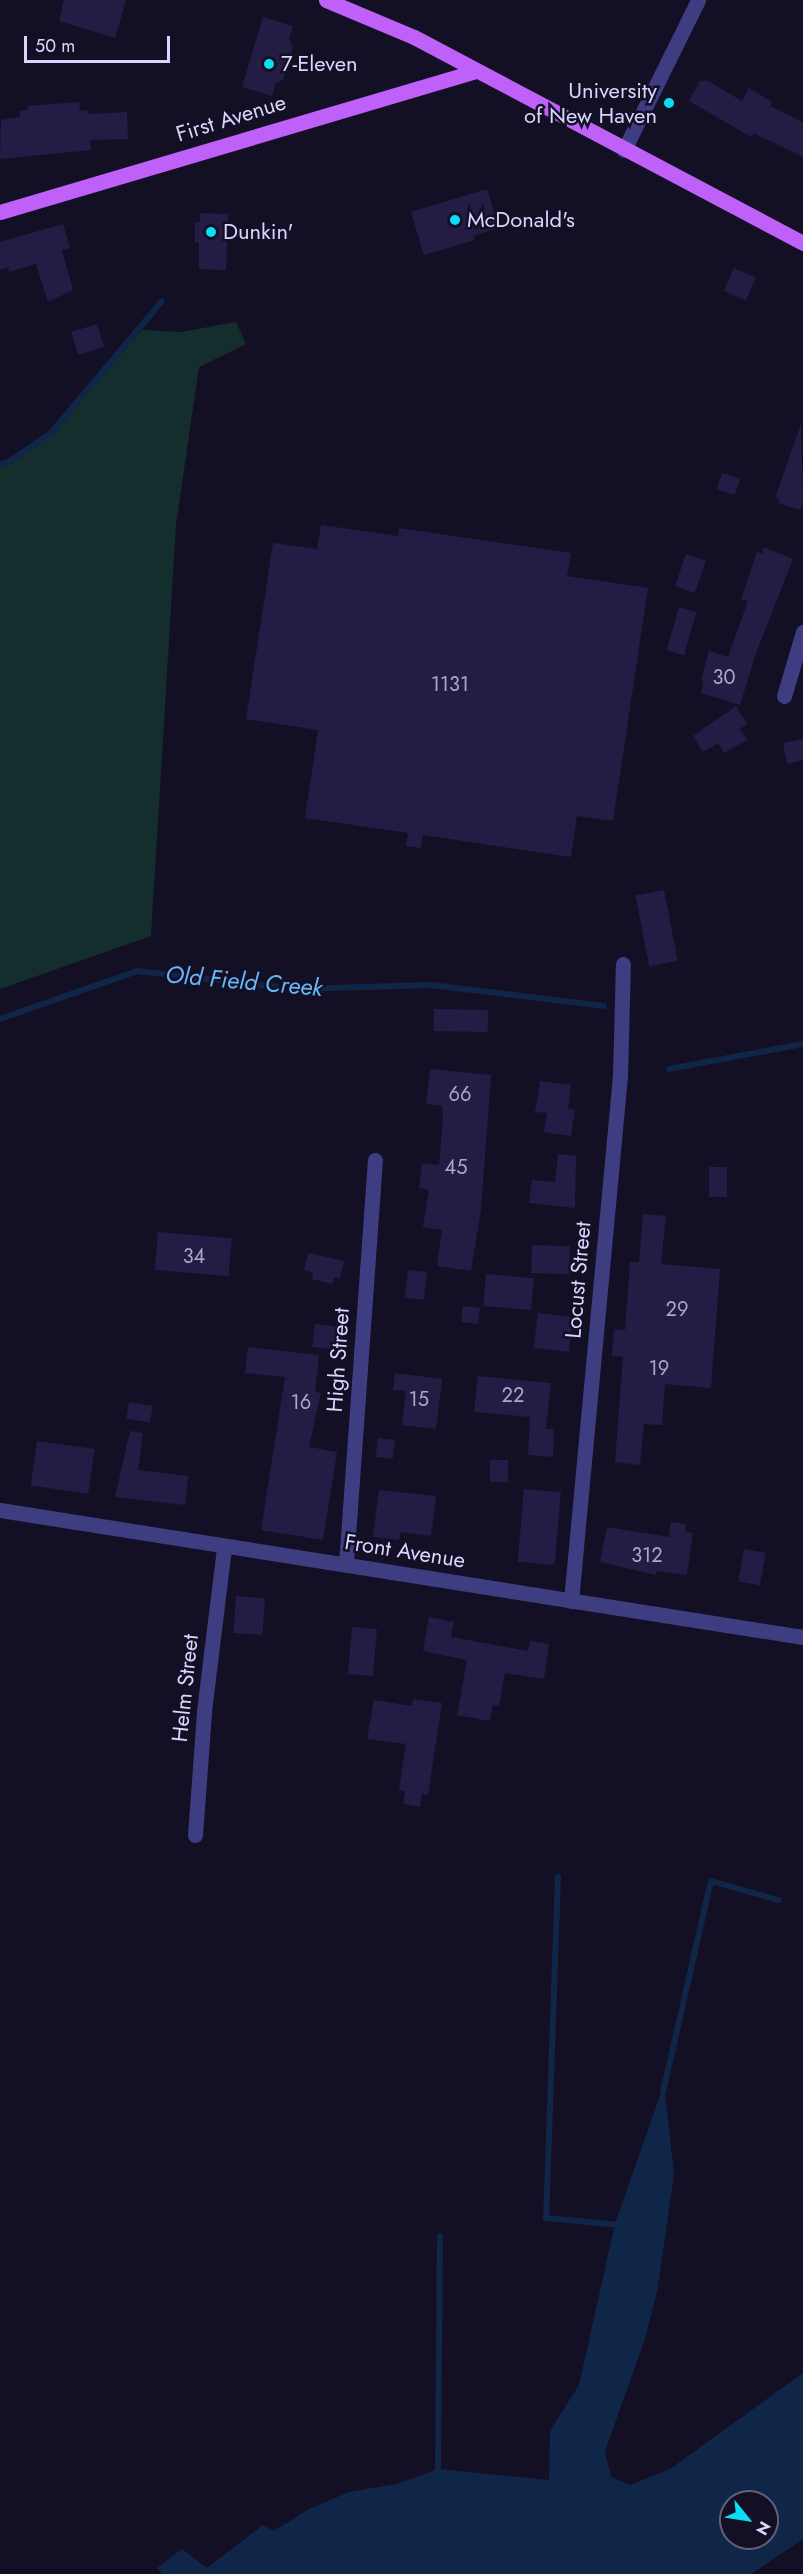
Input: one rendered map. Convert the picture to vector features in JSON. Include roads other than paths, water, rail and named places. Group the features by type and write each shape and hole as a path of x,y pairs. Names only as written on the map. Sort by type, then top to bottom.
{"main road":[{"path":"326,0 392,27 803,243"},
{"name":"First Avenue","path":"0,212 477,71"}],"street":[{"path":"624,150 698,0"},
{"path":"784,696 803,632"},
{"name":"Locust Street","path":"571,1601 620,1076 623,964"},
{"name":"High Street","path":"346,1564 375,1160"},
{"name":"Front Avenue","path":"0,1510 224,1547 803,1636"},
{"name":"Helm Street","path":"195,1834 204,1711 224,1547"}],"water":[{"path":"664,2084 674,2174 657,2292 645,2339 605,2451 611,2477 630,2485 670,2469 803,2373 803,2539 751,2574 162,2574 157,2568 182,2549 207,2568 263,2525 274,2531 309,2509 349,2492 397,2484 438,2469 549,2480 550,2431 579,2385 615,2224"}],"waterway":[{"path":"0,464 9,462 51,433 162,301"},
{"name":"Old Field Creek","path":"0,1019 137,971 297,989 431,985 604,1006"},
{"name":"Old Field Creek","path":"669,1069 803,1044"},
{"path":"558,1877 546,2218 621,2225"},
{"path":"663,2092 711,1881 778,1900"},
{"path":"438,2469 440,2237"}],"place":[{"name":"7-Eleven","path":"269,64"},
{"name":"University of New Haven","path":"669,103"},
{"name":"McDonald's","path":"455,220"},
{"name":"Dunkin'","path":"211,232"}]}
